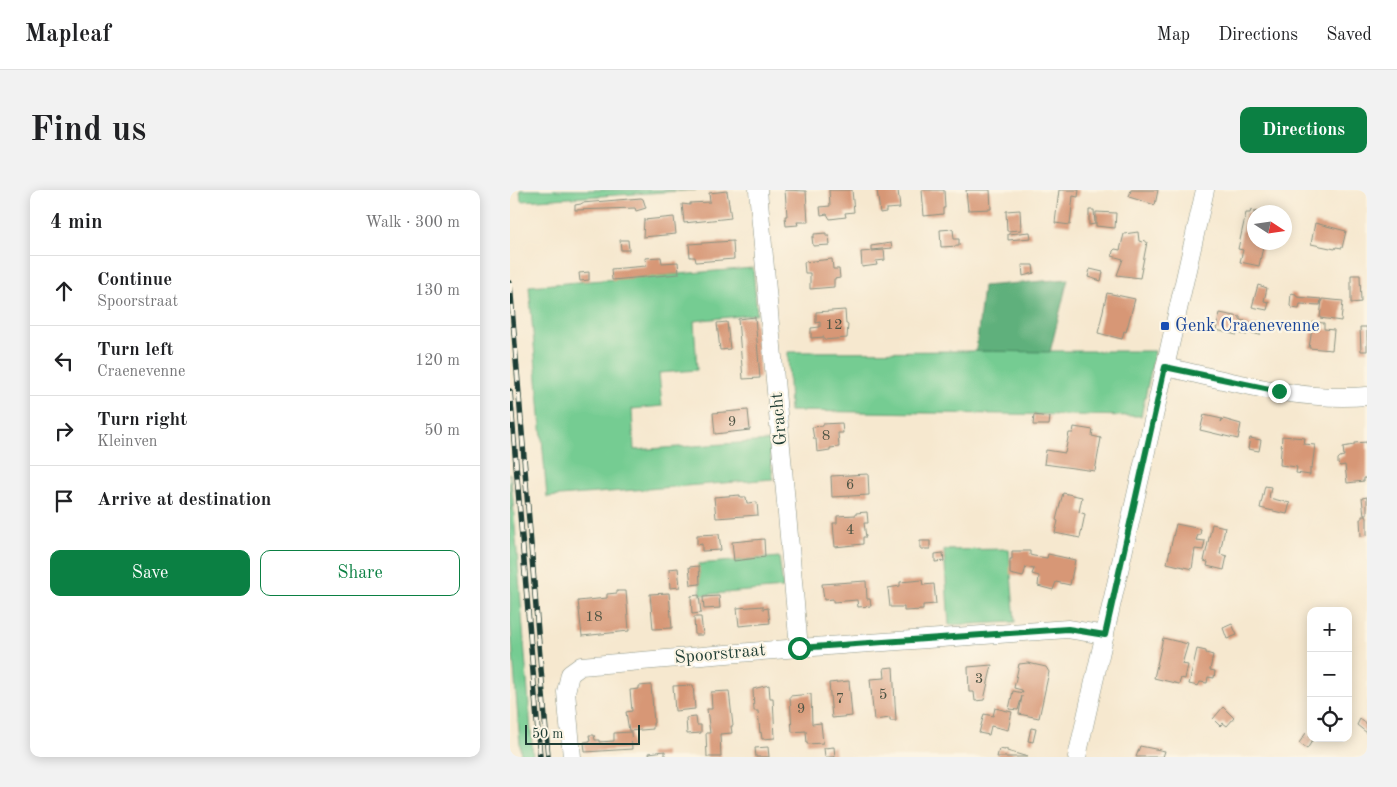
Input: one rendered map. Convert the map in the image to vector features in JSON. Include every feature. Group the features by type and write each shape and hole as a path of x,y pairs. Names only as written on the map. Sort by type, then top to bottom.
{"street":[{"name":"Gracht","path":"758,190 799,648"},
{"path":"1077,757 1205,190"},
{"path":"1165,367 1279,391 1346,398 1367,396"},
{"name":"Spoorstraat","path":"572,757 566,692 570,674 581,666 1068,629 1105,635"}],"green space":[{"path":"520,190 696,190 521,201"},
{"path":"753,268 757,314 694,321 697,370 659,373 662,406 632,409 634,450 769,441 773,479 547,497 529,286"},
{"path":"1068,279 1050,352 976,351 983,286"},
{"path":"1155,351 1141,416 790,411 788,352"},
{"path":"510,473 533,757 521,757 510,617"},
{"path":"1009,549 1015,622 949,625 944,550"},
{"path":"779,557 783,588 701,595 698,564"}],"building":[{"path":"785,190 806,191 808,222 797,222 798,225 786,226"},
{"path":"829,190 852,190 854,212 845,213 846,217 830,219 827,214 821,215 820,207 830,206"},
{"path":"877,190 898,190 900,208 886,209 886,212 880,213"},
{"path":"922,190 944,190 945,208 943,208 943,214 924,216"},
{"path":"966,190 990,190 991,209 968,210"},
{"path":"1059,190 1079,190 1078,197 1073,196 1070,225 1055,223"},
{"path":"1131,190 1158,190 1155,205 1129,197"},
{"path":"727,191 731,218 684,223 682,204 690,205 690,203 710,202 709,193"},
{"path":"641,198 646,208 636,211 635,208 575,210 575,205 582,203"},
{"path":"1020,210 1021,230 1007,231 1006,211"},
{"path":"1089,210 1094,210 1095,224 1089,225"},
{"path":"1096,212 1116,213 1115,228 1096,226"},
{"path":"1246,213 1247,250 1262,250 1259,266 1240,262 1243,250 1238,249"},
{"path":"674,217 676,234 643,237 644,220"},
{"path":"1315,223 1346,231 1342,248 1336,247 1335,249 1311,244"},
{"path":"953,229 954,239 959,239 959,246 941,247 940,230"},
{"path":"1030,232 1031,238 1008,240 1008,234"},
{"path":"1138,232 1139,241 1142,242 1144,240 1147,242 1140,278 1117,275 1123,259 1112,256 1113,251 1115,249 1120,250 1124,234"},
{"path":"826,233 826,236 829,236 830,245 813,246 812,237 814,237 814,234"},
{"path":"620,240 628,240 629,250 621,250"},
{"path":"733,241 734,259 696,262 695,257 690,257 689,244"},
{"path":"891,243 892,248 871,250 871,246"},
{"path":"884,250 885,260 876,261 877,265 862,267 861,252"},
{"path":"661,257 662,263 678,262 679,274 612,280 611,269 646,266 645,258"},
{"path":"832,259 833,269 839,269 840,278 834,279 834,287 810,289 810,273 805,273 804,262"},
{"path":"1022,265 1033,265 1034,273 1023,276"},
{"path":"1090,269 1103,272 1101,281 1088,277"},
{"path":"589,272 589,280 580,281 579,273"},
{"path":"1351,275 1360,275 1361,302 1351,303"},
{"path":"1258,285 1267,288 1264,301 1269,302 1267,310 1252,307"},
{"path":"1107,293 1135,299 1126,332 1124,331 1122,339 1098,333"},
{"path":"1291,293 1296,294 1297,297 1321,299 1320,305 1300,304 1299,309 1292,308 1290,306"},
{"path":"1322,299 1343,301 1341,321 1320,318"},
{"path":"845,310 846,324 848,324 847,338 824,340 824,337 811,338 811,328 820,327 820,322 816,323 816,312"},
{"path":"1220,313 1240,317 1240,320 1250,322 1249,325 1261,326 1260,335 1248,332 1247,335 1237,333 1237,335 1216,330"},
{"path":"755,317 760,378 743,379 738,319"},
{"path":"727,322 730,349 720,350 717,323"},
{"path":"1313,322 1324,323 1324,329 1334,330 1332,350 1309,348"},
{"path":"1360,327 1367,327 1367,351 1361,351"},
{"path":"748,410 750,430 715,434 713,413"},
{"path":"1034,415 1050,417 1049,425 1033,425"},
{"path":"1204,415 1222,419 1221,422 1223,419 1241,424 1238,439 1200,430"},
{"path":"842,423 843,433 838,433 839,447 817,452 816,439 814,439 812,427 823,426 823,424"},
{"path":"1074,427 1093,430 1092,436 1101,438 1095,471 1044,464 1046,450 1065,453 1069,433 1073,433"},
{"path":"1282,436 1305,438 1304,444 1315,445 1310,475 1296,473 1297,467 1280,465"},
{"path":"1250,438 1261,440 1259,451 1248,449"},
{"path":"1367,442 1367,478 1364,478 1364,481 1347,483 1345,465 1340,466 1338,464 1338,459 1344,456 1343,447 1354,445 1354,443"},
{"path":"868,474 869,495 832,497 831,476"},
{"path":"1265,486 1271,487 1269,498 1290,503 1287,514 1260,508"},
{"path":"1063,493 1082,497 1079,512 1085,514 1080,538 1055,533 1058,521 1056,520"},
{"path":"740,495 740,497 746,497 747,503 757,502 758,515 716,518 714,497"},
{"path":"1367,497 1367,515 1364,515 1362,498"},
{"path":"867,512 868,523 864,523 866,537 863,537 863,544 835,547 833,523 837,523 837,516 856,515 856,513"},
{"path":"1362,516 1367,518 1367,535 1361,536 1360,519 1362,519"},
{"path":"1176,524 1201,529 1200,535 1198,535 1196,540 1205,541 1203,550 1195,549 1192,569 1167,563"},
{"path":"1212,524 1225,527 1220,554 1227,556 1224,570 1207,566 1208,562 1204,561"},
{"path":"719,534 721,550 702,551 702,544 697,545 697,535"},
{"path":"764,539 765,557 734,561 732,542"},
{"path":"920,541 930,541 930,549 920,549"},
{"path":"1012,551 1030,551 1030,555 1034,556 1047,558 1048,554 1075,560 1070,585 1056,582 1053,590 1038,586 1039,576 1032,574 1034,569 1026,567 1023,577 1010,574"},
{"path":"943,553 944,561 935,562 935,554"},
{"path":"699,566 700,584 691,585 689,567"},
{"path":"678,568 680,587 670,588 669,569"},
{"path":"922,580 923,585 934,584 936,604 923,605 923,610 904,611 904,607 890,607 888,588 900,586 900,582"},
{"path":"866,581 867,599 870,599 871,606 858,607 857,600 833,602 833,599 824,600 822,584"},
{"path":"617,591 626,591 629,631 582,636 578,601 607,598 607,594 617,593"},
{"path":"669,593 672,628 653,629 650,594"},
{"path":"699,595 701,613 692,614 691,596"},
{"path":"719,596 720,608 704,609 703,597"},
{"path":"763,606 763,609 768,608 770,623 739,626 737,608"},
{"path":"694,617 701,617 703,635 695,635"},
{"path":"1232,624 1237,635 1227,639 1223,628"},
{"path":"1163,638 1188,644 1182,664 1188,665 1185,679 1181,678 1179,684 1154,678"},
{"path":"1197,649 1213,655 1210,670 1215,671 1214,678 1208,677 1207,683 1200,682 1198,686 1189,684"},
{"path":"1028,663 1046,667 1049,672 1039,718 1019,714 1022,696 1018,710 1009,709 1013,691 1023,693 1022,690 1014,688 1019,664"},
{"path":"992,665 984,700 975,701 974,692 969,692 968,667"},
{"path":"893,667 896,721 890,721 890,718 874,720 870,679 885,678 884,668"},
{"path":"849,681 852,716 832,718 829,683"},
{"path":"651,685 653,729 629,731 626,712 632,711 630,690 639,689 639,686"},
{"path":"693,685 695,709 675,711 673,686"},
{"path":"769,685 770,698 773,698 775,738 762,739 758,711 754,711 753,689"},
{"path":"729,691 732,733 720,734 721,757 707,757 706,733 710,733 707,709 712,709 711,692"},
{"path":"811,694 812,724 821,723 823,743 807,744 806,731 792,732 790,696"},
{"path":"1223,707 1234,718 1227,726 1223,723 1220,726 1213,719"},
{"path":"995,708 1012,712 1008,730 991,726 989,735 979,733 984,714 993,716"},
{"path":"696,717 697,725 701,725 701,733 687,734 686,718"},
{"path":"1360,719 1367,724 1367,733 1357,725"},
{"path":"1031,728 1036,729 1033,742 1028,741"},
{"path":"631,732 632,749 585,752 584,742 590,741 589,735 594,735 595,740 599,740 599,742 614,741 614,733"},
{"path":"1306,733 1307,742 1311,742 1307,749 1299,743"},
{"path":"1140,746 1165,751 1163,757 1136,757"},
{"path":"768,747 769,757 756,757 755,748"},
{"path":"834,747 835,757 825,757 824,748"},
{"path":"999,749 1007,749 1007,751 1028,757 997,757"},
{"path":"665,751 665,757 650,757 649,753"}],"railway":[{"path":"510,283 548,757"},
{"path":"510,391 540,757"}],"place":[{"name":"Genk Craenevenne","path":"1165,326"}],"route":[{"path":"799,648 1068,629 1105,635 1165,367 1279,391"}]}
